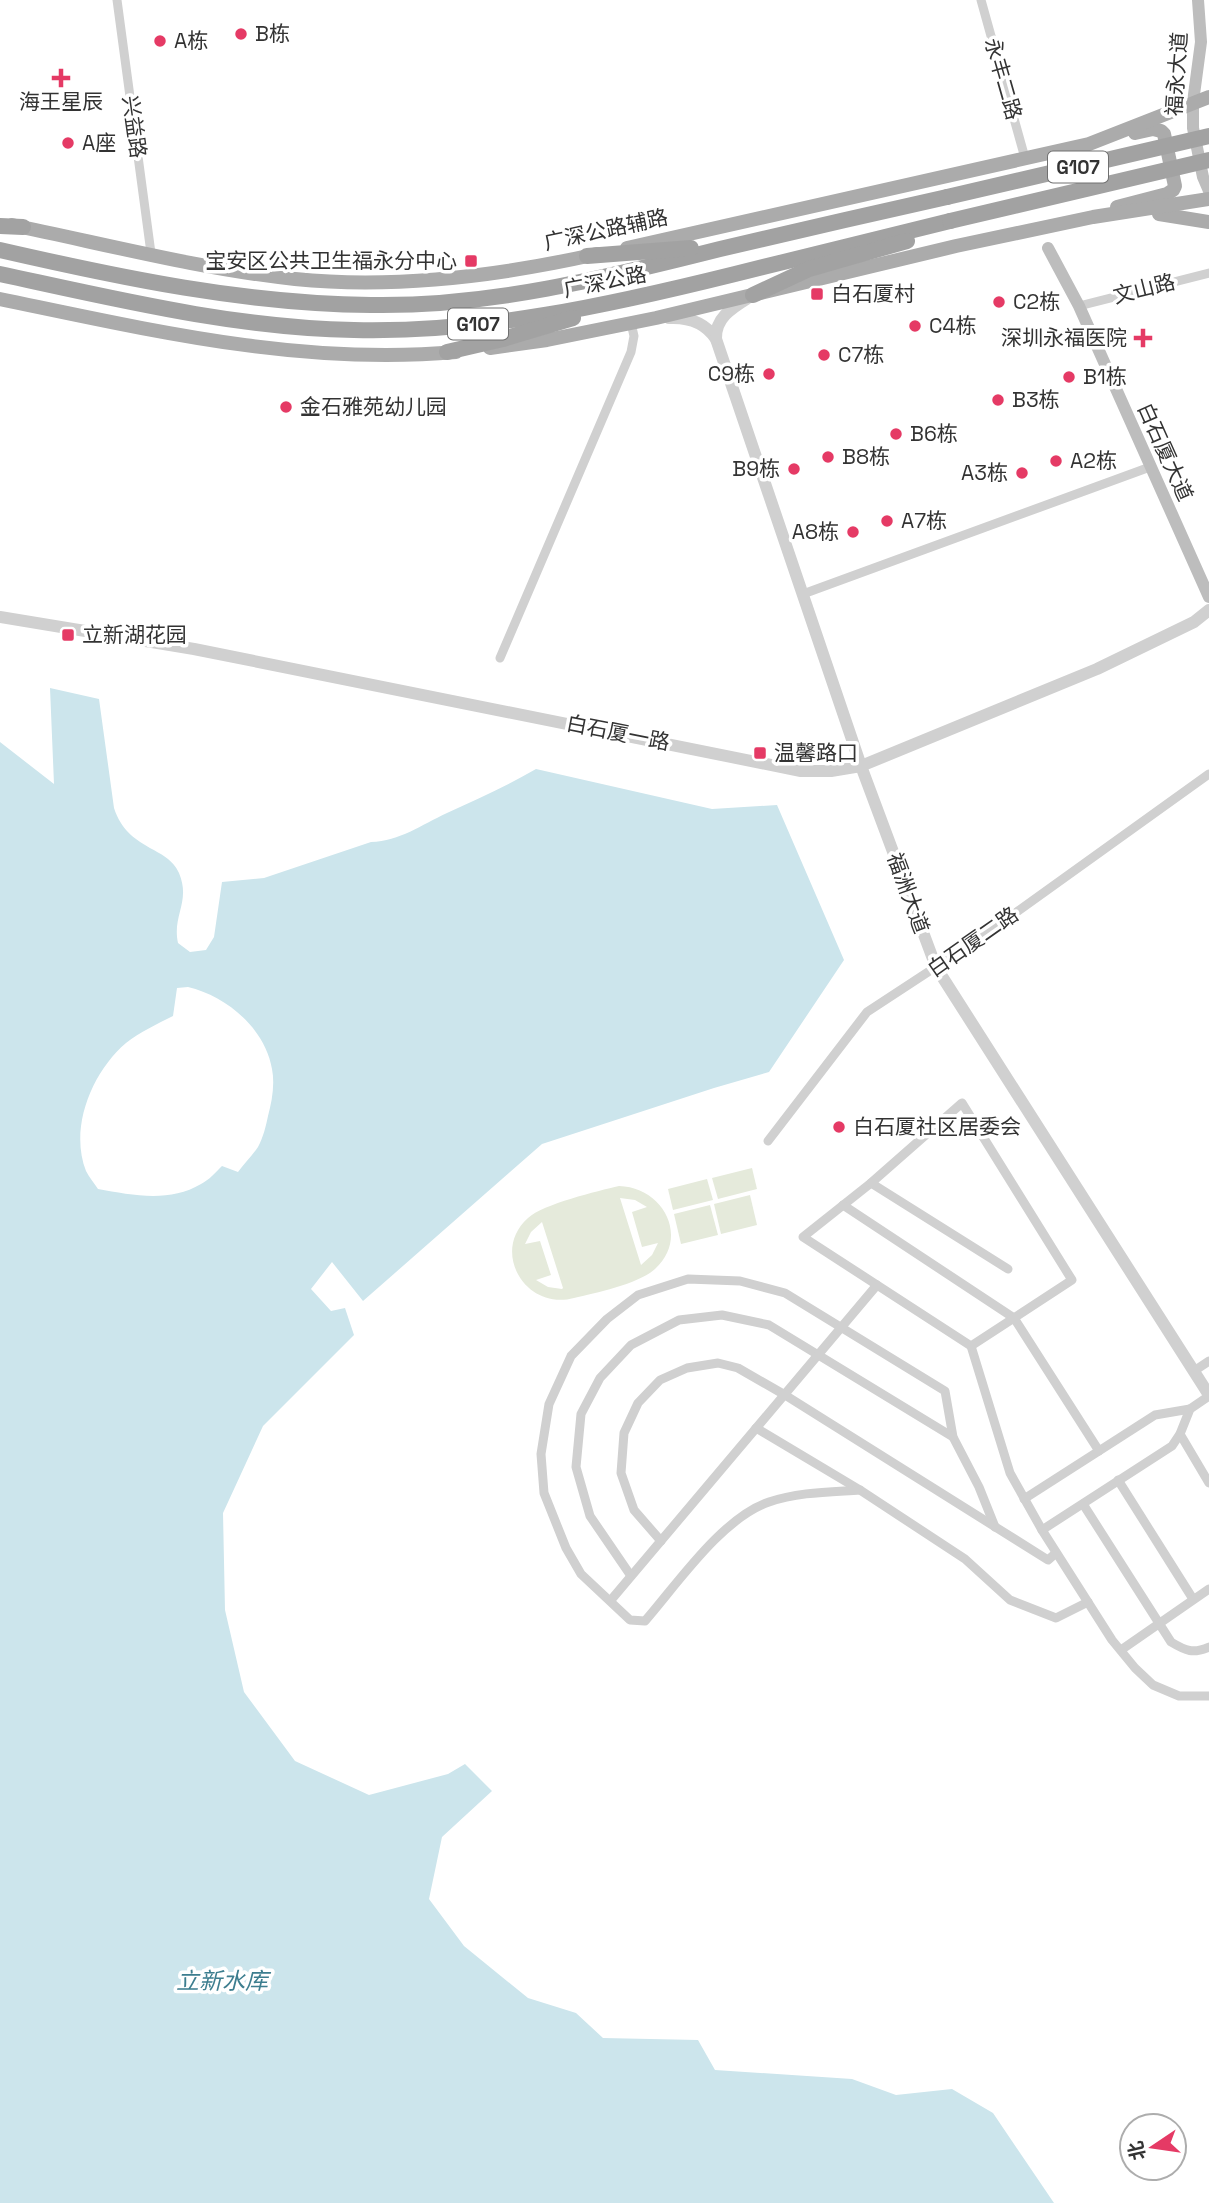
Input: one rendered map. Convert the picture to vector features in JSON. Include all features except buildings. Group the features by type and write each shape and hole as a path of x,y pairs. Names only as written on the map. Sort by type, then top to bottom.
{"highway":[{"name":"广深公路","path":"0,250 144,281 236,296 371,305 453,302 596,280 1209,136"},
{"name":"广深公路","path":"0,274 155,307 284,325 402,330 509,320 645,296 1209,160"},
{"path":"753,295 808,269 905,242 950,221"},
{"path":"0,224 23,227"},
{"path":"587,256 739,245"},
{"path":"447,352 529,332 645,296"}],"main road":[{"name":"福永大道","path":"1198,0 1201,51 1193,102 1194,138 1209,191"},
{"name":"广深公路辅路","path":"23,227 238,271 295,279 342,282 474,275 587,256 1089,144 1209,97"},
{"path":"1089,144 1147,130 1161,131 1166,140 1175,180 1171,192 1132,201 1093,217"},
{"path":"0,299 151,331 241,346 320,354 390,355 447,352 547,340 656,318 1093,217 1209,199"},
{"path":"1129,211 1177,215 1209,222"},
{"name":"白石厦大道","path":"1048,248 1079,306 1209,597"}],"street":[{"name":"兴益路","path":"117,0 151,253"},
{"name":"永丰二路","path":"981,0 1025,158"},
{"name":"文山路","path":"1079,306 1209,272"},
{"path":"716,339 716,331 722,317 753,295"},
{"path":"656,318 690,319 706,327 716,339"},
{"path":"500,658 631,352 634,336 631,323"},
{"name":"福洲大道","path":"716,339 861,766 936,967 1209,1396"},
{"path":"803,594 1150,467"},
{"name":"白石厦一路","path":"0,617 194,649 801,771 831,771 861,766 1097,669 1194,622 1209,610"},
{"name":"白石厦二路","path":"768,1141 867,1013 1209,774"},
{"path":"971,1346 1072,1280 962,1103 871,1183 803,1237 971,1346 1010,1473 1042,1530 1088,1602 1135,1668 1153,1685 1179,1696 1209,1696"},
{"path":"871,1183 1008,1269"},
{"path":"843,1205 1014,1318 1099,1451"},
{"path":"860,1490 808,1493 767,1502 726,1527 645,1620 629,1620 582,1574 566,1548 544,1493 541,1454 549,1404 571,1356 607,1319 638,1295 688,1279 740,1281 785,1293 944,1391 953,1437 979,1487 995,1527"},
{"path":"611,1600 877,1285"},
{"path":"631,1576 590,1516 576,1467 581,1414 600,1378 631,1345 679,1320 722,1315 769,1325 953,1437"},
{"path":"1194,1371 1209,1361"},
{"path":"661,1541 634,1510 621,1473 624,1433 638,1403 660,1380 687,1368 718,1363 738,1368 785,1395 1048,1560 1056,1553"},
{"path":"1024,1499 1155,1415 1190,1409 1209,1396"},
{"path":"1042,1530 1172,1446 1190,1409"},
{"path":"756,1429 860,1490 965,1559 1010,1600 1056,1618 1088,1602"},
{"path":"1180,1434 1209,1483"},
{"path":"1118,1480 1193,1599"},
{"path":"1083,1504 1171,1642 1185,1651 1197,1652 1209,1647"},
{"path":"1121,1650 1209,1588"}],"shaded area":[{"path":"752,1168 757,1189 718,1199 712,1178"},
{"path":"707,1179 713,1200 673,1210 668,1189"},
{"path":"619,1186 648,1195 659,1204 667,1216 671,1229 670,1243 665,1256 655,1269 628,1283 574,1298 557,1300 541,1296 528,1287 513,1262 512,1247 517,1232 528,1218 558,1203","holes":["620,1198 635,1200 647,1207 632,1212 642,1247 658,1243 652,1255 641,1265","542,1222 563,1288 562,1289 548,1287 536,1280 551,1275 540,1241 525,1244 531,1232"]},
{"path":"750,1195 757,1225 721,1234 714,1204"},
{"path":"710,1205 718,1235 681,1244 674,1214"}],"water":[{"name":"立新水库","path":"50,688 99,699 114,808 120,822 129,832 174,864 179,873 183,892 177,924 178,943 190,952 206,950 214,937 222,882 264,878 371,842 401,836 536,769 712,809 777,805 844,960 769,1072 542,1144 363,1301 332,1262 311,1289 331,1311 345,1308 354,1335 263,1426 223,1513 225,1610 244,1692 295,1761 369,1795 448,1774 465,1764 492,1791 442,1837 429,1899 464,1946 528,1998 576,2013 603,2038 698,2040 715,2070 852,2079 896,2095 952,2089 993,2113 1054,2203 0,2203 0,742 54,784","holes":["188,987 202,991 242,1016 261,1040 268,1054 273,1075 273,1092 258,1147 238,1172 222,1166 204,1182 176,1194 150,1196 98,1189 86,1171 80,1137 82,1119 94,1085 103,1069 126,1043 173,1016 177,988"]}],"place":[{"name":"B栋","path":"241,34"},
{"name":"A栋","path":"160,41"},
{"name":"海王星辰","path":"61,78"},
{"name":"A座","path":"68,143"},
{"name":"宝安区公共卫生福永分中心","path":"471,261"},
{"name":"白石厦村","path":"817,294"},
{"name":"C2栋","path":"999,302"},
{"name":"C4栋","path":"915,326"},
{"name":"深圳永福医院","path":"1143,338"},
{"name":"C7栋","path":"824,355"},
{"name":"C9栋","path":"769,374"},
{"name":"B1栋","path":"1069,377"},
{"name":"B3栋","path":"998,400"},
{"name":"金石雅苑幼儿园","path":"286,407"},
{"name":"B6栋","path":"896,434"},
{"name":"B8栋","path":"828,457"},
{"name":"A2栋","path":"1056,461"},
{"name":"B9栋","path":"794,469"},
{"name":"A3栋","path":"1022,473"},
{"name":"A7栋","path":"887,521"},
{"name":"A8栋","path":"853,532"},
{"name":"立新湖花园","path":"68,635"},
{"name":"温馨路口","path":"760,753"},
{"name":"白石厦社区居委会","path":"839,1127"}]}
